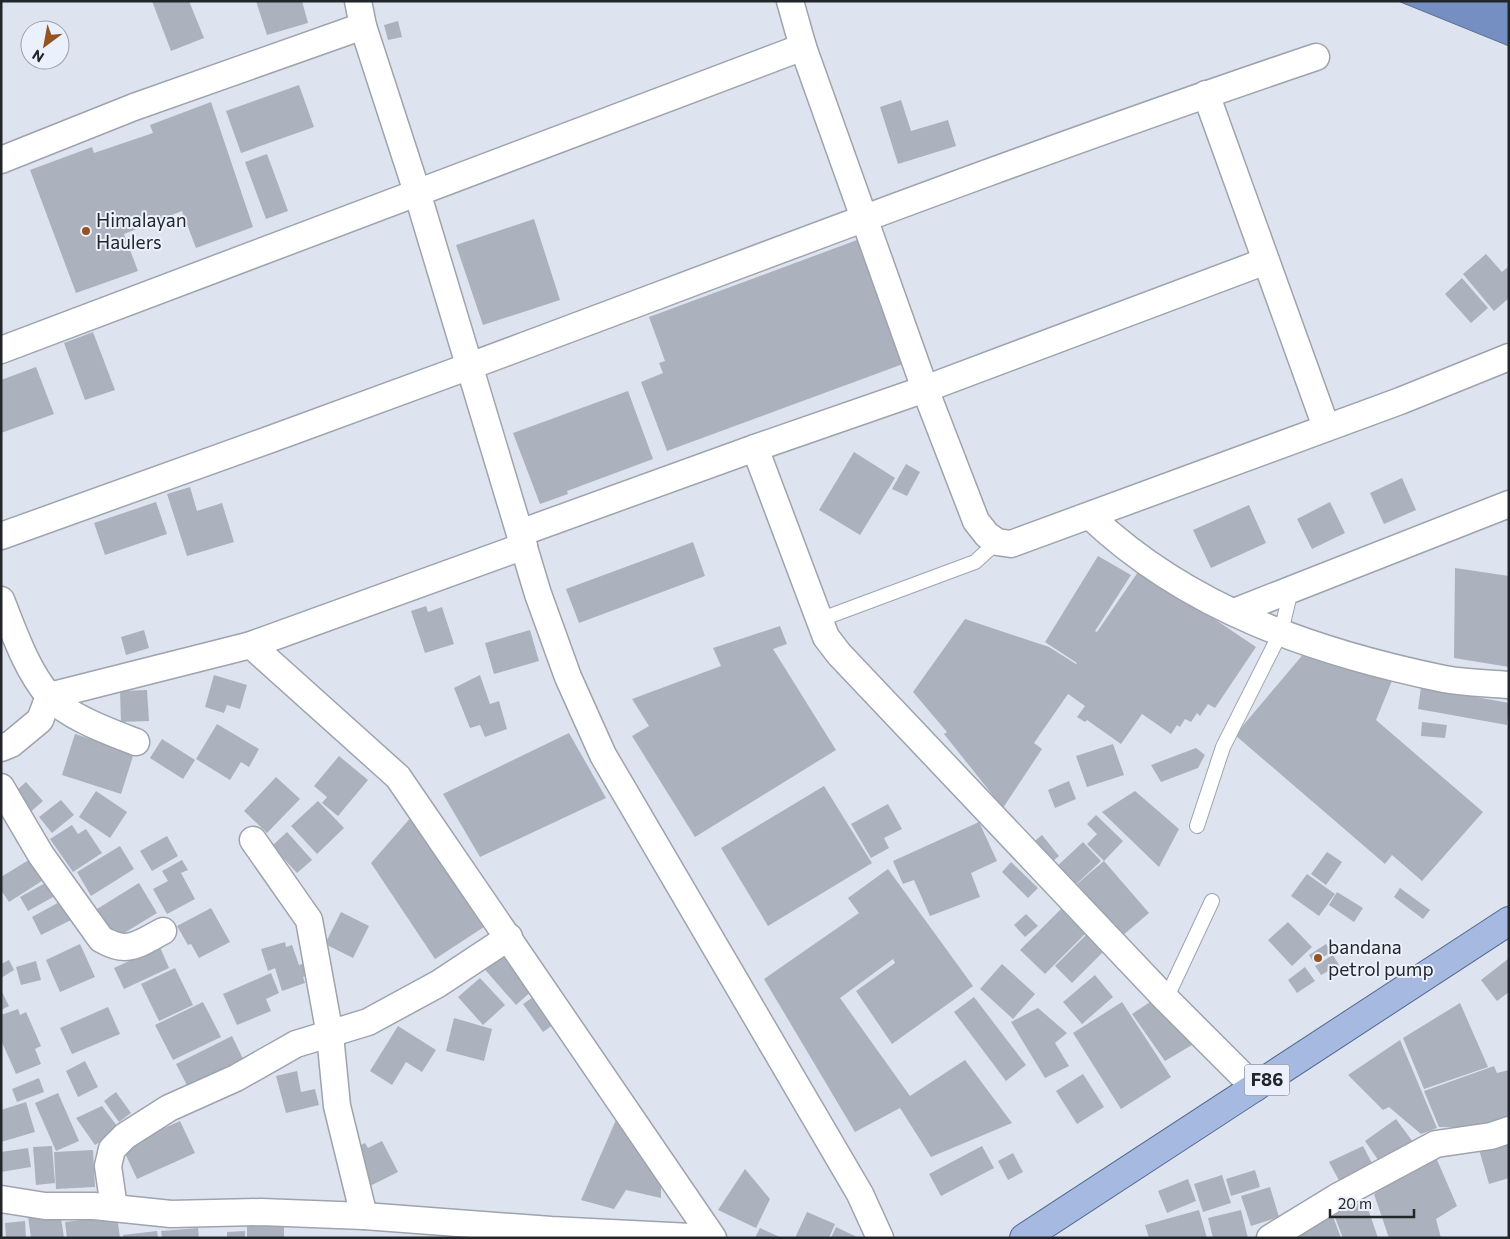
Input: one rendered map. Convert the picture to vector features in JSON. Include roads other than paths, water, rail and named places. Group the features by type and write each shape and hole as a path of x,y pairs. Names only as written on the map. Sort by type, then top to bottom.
{"main road":[{"name":"F86","path":"1024,1238 1509,921"}],"street":[{"path":"358,1 363,26 417,192 522,540 568,677 602,755 860,1194 880,1238"},
{"path":"790,1 803,47 925,389 976,521 987,535 997,542 1011,544 1090,516 1400,401 1509,357"},
{"path":"1,160 134,107 363,26"},
{"path":"1,350 803,47"},
{"path":"1,536 469,366 863,218 1206,94 1316,57"},
{"path":"1206,94 1326,427"},
{"path":"49,696 251,645 755,448 925,389 1266,261"},
{"path":"755,448 819,620 826,637 839,654 1166,999 1255,1088"},
{"path":"1234,612 1509,504"},
{"path":"1090,516 1116,540 1189,590 1308,644 1446,679 1509,685"},
{"path":"1,600 24,655 49,696 87,722 136,742"},
{"path":"251,645 398,777 712,1238"},
{"path":"1,748 11,744 40,720 49,696"},
{"path":"1,787 42,855 101,939 115,947 129,948 163,931"},
{"path":"253,840 309,920 330,1035 337,1106 364,1216"},
{"path":"114,1208 108,1166 112,1149 125,1136 169,1108 236,1078 296,1044 368,1022 438,984 508,938"},
{"path":"1270,1238 1337,1197 1436,1144 1491,1136 1509,1130"},
{"path":"1,1198 45,1206 114,1208 171,1214 261,1212 364,1216 551,1230 712,1238"}],"lane":[{"path":"819,620 974,562 997,542"},
{"path":"1196,826 1223,747 1281,632 1291,590"},
{"path":"1166,999 1212,901"}],"water":[{"path":"1398,1 1509,1 1509,46"}],"place":[{"name":"Himalayan Haulers","path":"86,231"},
{"name":"bandana petrol pump","path":"1318,958"}]}
